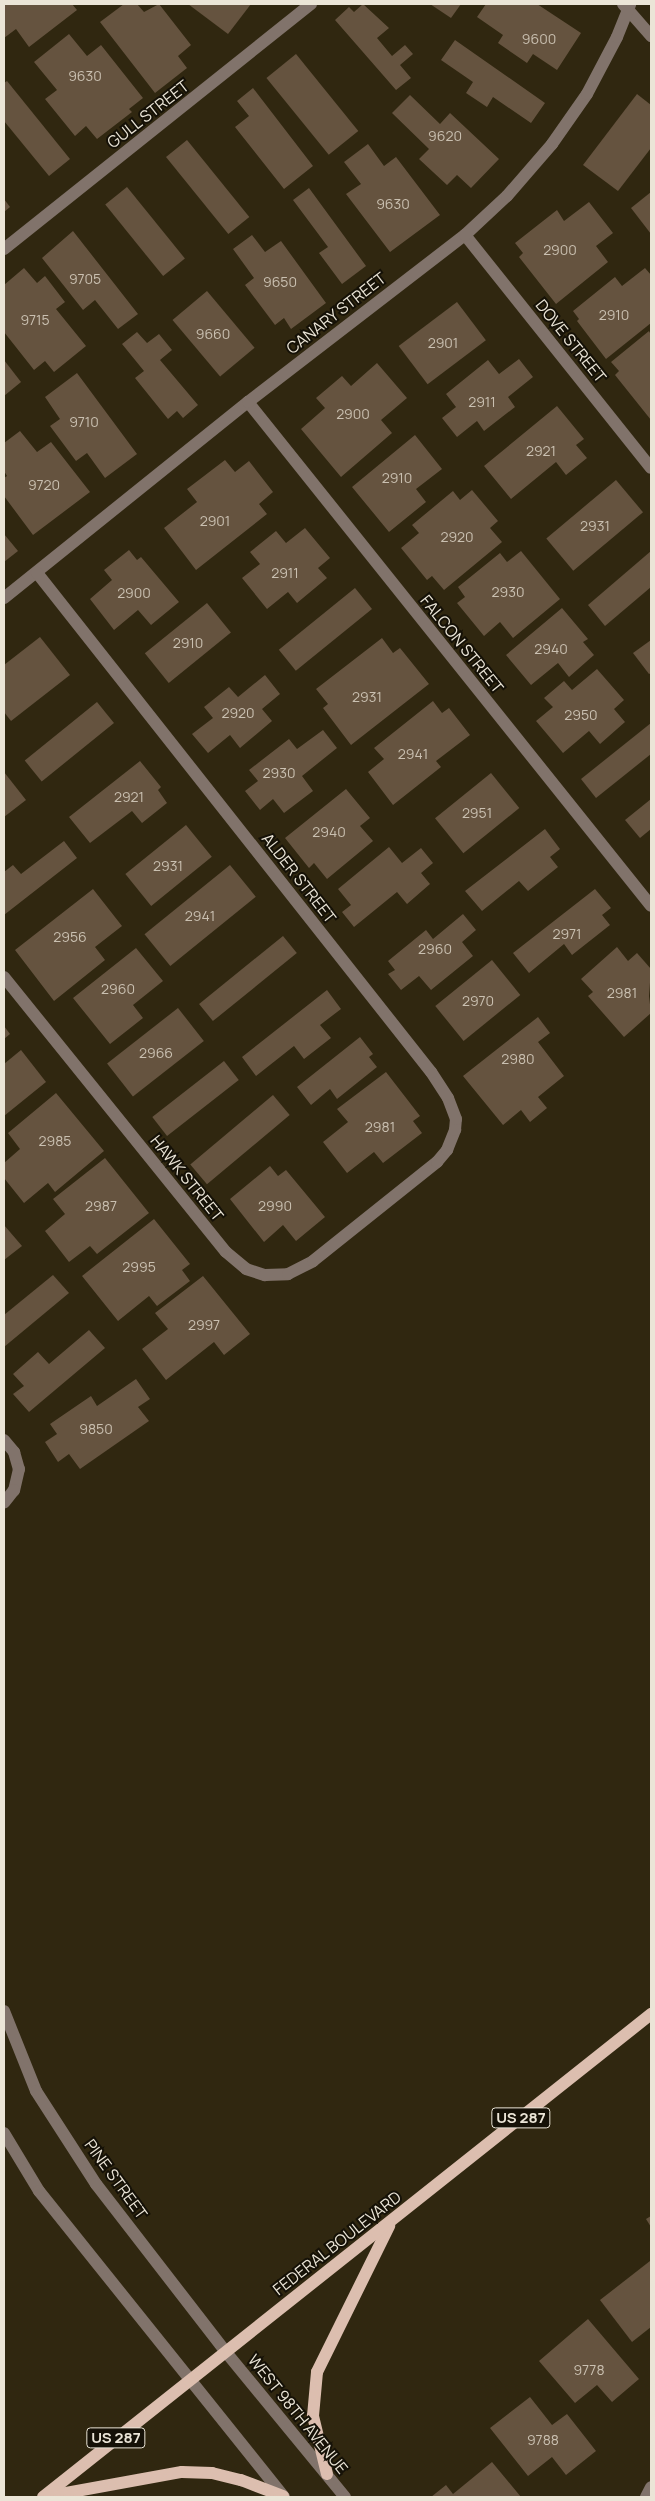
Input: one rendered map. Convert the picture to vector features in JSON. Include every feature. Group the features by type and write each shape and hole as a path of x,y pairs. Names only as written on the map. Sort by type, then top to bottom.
{"main road":[{"name":"FEDERAL BOULEVARD","path":"44,2497 225,2351 391,2222 651,2014"},
{"path":"326,2474 313,2416 317,2372 391,2222"},
{"path":"44,2497 182,2472 212,2473 241,2480 284,2497"}],"street":[{"name":"GULL STREET","path":"4,249 311,4"},
{"path":"627,5 651,36"},
{"name":"CANARY STREET","path":"4,598 248,402 465,235 507,196 552,144 587,94 627,5"},
{"name":"DOVE STREET","path":"465,235 651,468"},
{"name":"FALCON STREET","path":"248,402 651,906"},
{"name":"ALDER STREET","path":"37,573 448,1098 456,1119 447,1150 385,1203"},
{"name":"HAWK STREET","path":"4,977 226,1252 246,1269 265,1275 298,1270 385,1203"},
{"path":"4,1440 14,1452 19,1469 14,1490 4,1502"},
{"name":"PINE STREET","path":"5,2019 36,2090 91,2176 225,2351"},
{"path":"4,2133 39,2191 284,2497"},
{"name":"WEST 98TH AVENUE","path":"225,2351 346,2497"},
{"path":"646,2497 651,2487"}],"building":[{"path":"4,4 72,4 77,10 29,47 16,29 4,38"},
{"path":"124,4 137,4 144,12 159,4 191,45 178,56 187,68 155,93 100,22"},
{"path":"188,4 251,4 228,34"},
{"path":"363,4 389,28 377,38 392,56 405,45 413,54 400,65 411,78 396,90 335,20 349,7 354,12"},
{"path":"430,4 461,4 451,18"},
{"path":"486,4 537,4 581,33 557,70 533,54 527,63 498,43 503,35 477,17"},
{"path":"69,34 87,56 101,45 143,98 129,109 132,112 97,139 86,126 75,136 45,99 57,90 34,62"},
{"path":"455,40 545,103 531,123 493,97 487,107 466,93 473,82 441,60"},
{"path":"296,54 358,131 329,155 266,78"},
{"path":"7,81 70,159 49,176 4,121 4,83"},
{"path":"253,88 313,166 284,189 235,127 249,116 237,101"},
{"path":"637,94 651,105 651,148 618,191 583,165"},
{"path":"410,95 440,124 450,113 499,159 471,188 457,175 447,185 419,159 429,149 392,113"},
{"path":"187,140 249,217 228,234 166,157"},
{"path":"368,144 384,166 396,157 440,215 390,252 346,194 361,184 344,162"},
{"path":"127,187 185,258 163,276 105,205"},
{"path":"309,188 366,266 342,284 319,253 328,247 293,200"},
{"path":"651,192 651,234 631,208"},
{"path":"4,199 10,207 4,212"},
{"path":"589,202 613,233 596,246 608,262 556,304 519,257 523,253 515,243 557,210 564,221"},
{"path":"73,231 138,314 118,329 95,300 83,310 42,258"},
{"path":"252,235 265,252 281,241 326,303 291,329 284,318 275,325 245,285 254,278 233,249"},
{"path":"24,268 37,283 45,276 65,302 56,309 86,346 54,372 45,361 34,370 4,332 4,285"},
{"path":"645,268 651,275 651,323 606,359 577,321 579,319 573,311 615,277 622,286"},
{"path":"207,291 255,348 220,377 173,320"},
{"path":"457,302 486,340 428,384 399,346"},
{"path":"649,331 651,335 651,420 615,375 619,371 611,362"},
{"path":"137,332 147,343 159,334 172,350 160,360 198,405 183,418 177,411 168,419 135,378 144,371 122,344"},
{"path":"519,359 533,377 508,397 515,407 484,431 477,421 457,437 442,418 456,407 446,394 488,360 499,374"},
{"path":"4,360 21,382 4,396"},
{"path":"377,363 407,398 381,420 392,433 341,477 301,429 325,408 316,398 342,376 351,386"},
{"path":"77,373 137,454 105,478 87,453 76,461 50,426 60,419 45,397"},
{"path":"557,406 584,439 576,445 587,458 566,475 556,462 511,499 484,466"},
{"path":"20,431 37,452 51,442 90,492 33,535 4,496 4,478 7,476 4,471 4,443"},
{"path":"415,435 442,469 416,489 426,502 389,532 352,487"},
{"path":"225,460 235,472 249,461 273,492 259,504 267,514 196,570 164,528 197,502 187,489"},
{"path":"616,480 643,512 573,571 546,538"},
{"path":"472,490 498,521 490,528 502,542 444,590 432,576 427,580 401,548 419,533 412,525 453,491 460,500"},
{"path":"305,528 330,558 318,568 327,578 297,603 288,592 267,609 242,578 260,564 250,552 276,531 286,543"},
{"path":"4,534 18,551 4,562"},
{"path":"129,550 137,560 141,557 179,602 151,625 138,610 114,630 90,599 112,580 104,570"},
{"path":"521,551 560,599 513,638 500,622 484,636 457,603 465,597 458,587 500,553 507,562"},
{"path":"651,551 651,587 605,626 588,605"},
{"path":"355,588 372,609 296,671 279,650"},
{"path":"207,603 231,633 169,683 145,653"},
{"path":"562,608 588,639 583,642 594,655 569,677 558,663 531,685 506,655"},
{"path":"40,637 70,675 11,721 4,712 4,665"},
{"path":"382,638 393,653 400,648 429,684 351,745 323,708 328,704 316,689"},
{"path":"651,640 651,673 649,674 633,653"},
{"path":"597,669 624,700 614,709 625,722 600,744 589,731 563,753 536,721 553,707 544,698 564,681 572,690"},
{"path":"265,675 280,694 262,709 272,721 240,748 230,735 208,753 192,734 213,718 204,707 229,687 238,697"},
{"path":"433,701 442,713 449,708 470,735 436,761 441,767 393,805 368,772 384,759 374,748"},
{"path":"97,702 114,723 42,782 25,761"},
{"path":"651,723 651,754 596,798 581,779"},
{"path":"323,730 337,748 302,776 313,791 284,813 273,799 260,810 245,791 258,781 249,770 289,739 297,749"},
{"path":"140,761 161,787 158,790 167,803 142,823 132,811 90,843 69,817"},
{"path":"4,772 26,800 4,817"},
{"path":"491,773 519,808 463,853 435,818"},
{"path":"346,789 370,818 360,826 373,841 327,879 314,863 309,868 285,838"},
{"path":"651,799 651,829 640,838 625,820"},
{"path":"186,825 212,857 151,906 125,874"},
{"path":"545,829 560,849 550,857 558,867 528,891 519,881 482,911 465,891"},
{"path":"64,841 77,858 4,915 4,872 13,865 21,874"},
{"path":"389,847 402,863 421,848 433,863 421,873 430,884 407,904 397,892 354,927 342,912 351,905 338,889"},
{"path":"230,865 256,897 170,966 145,934"},
{"path":"93,889 122,926 95,947 105,960 54,1001 15,950"},
{"path":"595,889 611,908 602,915 610,925 572,955 564,944 529,973 513,953"},
{"path":"463,914 476,930 462,942 473,956 431,990 419,976 401,990 388,974 395,970 388,961 426,930 433,939"},
{"path":"283,936 297,953 213,1021 199,1004"},
{"path":"617,947 628,961 637,953 651,969 649,996 651,1013 624,1037 588,996 593,992 581,979"},
{"path":"136,948 163,981 133,1005 143,1018 110,1044 73,998"},
{"path":"492,960 520,995 464,1041 435,1006"},
{"path":"327,990 341,1009 320,1025 331,1038 304,1059 294,1046 256,1076 242,1057"},
{"path":"178,1008 204,1041 133,1097 107,1063"},
{"path":"538,1017 550,1033 538,1042 564,1076 538,1097 547,1108 530,1122 521,1110 503,1125 463,1076"},
{"path":"4,1026 10,1034 4,1039"},
{"path":"360,1037 373,1054 369,1057 377,1067 337,1099 330,1089 311,1105 297,1087"},
{"path":"21,1050 46,1082 4,1116 4,1064"},
{"path":"224,1061 239,1080 167,1136 152,1117"},
{"path":"386,1072 420,1116 413,1121 422,1133 383,1163 374,1152 347,1173 323,1142 348,1122 337,1109"},
{"path":"56,1093 104,1151 55,1192 48,1183 24,1203 4,1178 4,1163 20,1149 8,1133"},
{"path":"273,1095 290,1115 207,1184 190,1164"},
{"path":"105,1158 149,1213 97,1254 90,1246 69,1262 45,1231 65,1214 53,1199"},
{"path":"270,1166 278,1176 286,1170 325,1217 296,1241 283,1225 264,1242 230,1199"},
{"path":"154,1219 190,1264 182,1270 190,1281 157,1306 149,1296 118,1321 82,1276"},
{"path":"4,1225 22,1246 4,1260"},
{"path":"53,1275 69,1293 4,1347 4,1315"},
{"path":"203,1276 250,1334 224,1355 214,1342 166,1380 142,1349 168,1329 155,1313"},
{"path":"89,1330 105,1348 29,1412 13,1394 24,1386 13,1374 38,1352 49,1364"},
{"path":"136,1379 150,1399 138,1407 149,1421 80,1469 69,1454 58,1462 45,1442 57,1434 50,1424 91,1396 97,1406"},
{"path":"651,2216 651,2227 646,2219"},
{"path":"650,2261 651,2327 632,2342 600,2300"},
{"path":"588,2319 639,2379 612,2402 597,2385 575,2403 539,2361"},
{"path":"530,2397 552,2425 567,2414 596,2451 566,2475 552,2457 528,2476 490,2428"},
{"path":"492,2462 521,2497 431,2497 446,2485 453,2494"}]}
